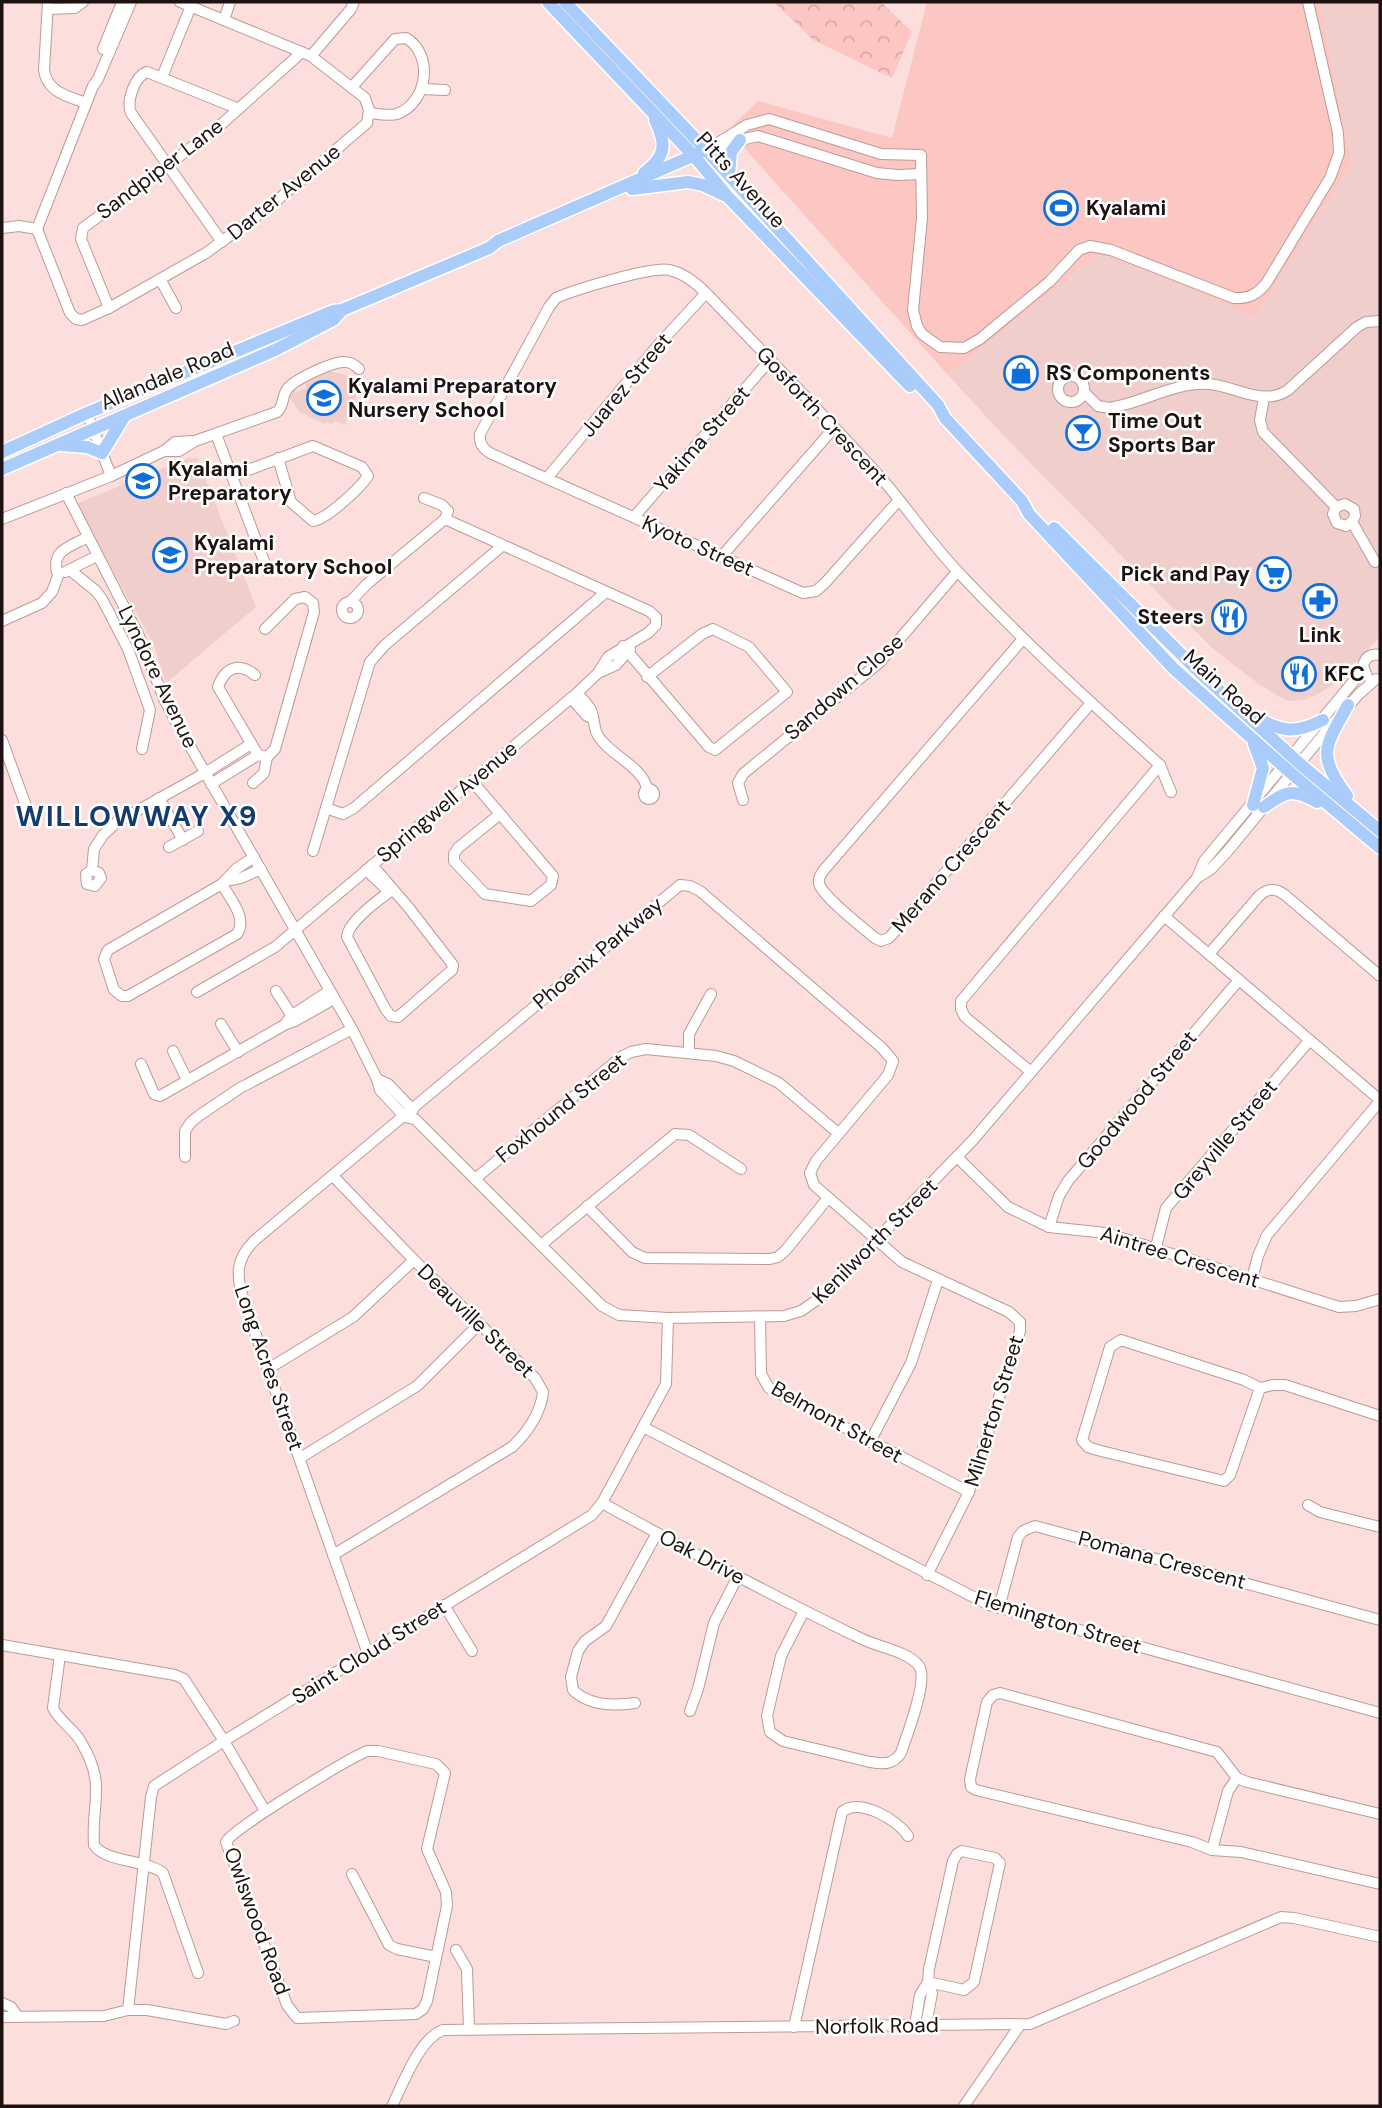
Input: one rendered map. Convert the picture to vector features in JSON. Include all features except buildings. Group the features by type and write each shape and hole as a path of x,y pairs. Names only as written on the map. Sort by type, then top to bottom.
{"main road":[{"name":"Pitts Avenue","path":"548,2 696,159 728,197 910,380"},
{"name":"Pitts Avenue","path":"565,2 709,153 910,380"},
{"path":"630,187 653,166 662,153 662,134 651,111"},
{"path":"729,175 731,152 740,139"},
{"name":"Allandale Road","path":"2,452 87,413 275,334 342,310 709,153"},
{"path":"630,187 688,182 703,185 728,197"},
{"name":"Allandale Road","path":"2,469 275,350 333,320 342,310"},
{"name":"Main Road","path":"910,380 934,413 945,418 1155,650 1251,737 1292,765"},
{"path":"58,444 87,447 102,453 125,415"},
{"name":"Main Road","path":"1022,501 1032,506 1165,641 1236,705 1292,765"},
{"path":"1236,705 1282,729 1307,727 1323,720"},
{"path":"1348,705 1334,730 1326,758 1331,773 1358,811"},
{"path":"1251,737 1263,768 1258,806"},
{"path":"1292,765 1358,811 1380,831"},
{"path":"1292,765 1339,814 1380,848"},
{"path":"1258,806 1280,795 1294,792 1306,795 1339,814"}],"street":[{"path":"83,2 75,8 48,6 44,70 46,81 56,91 86,103"},
{"path":"93,86 93,77 122,2"},
{"path":"2,228 19,226 37,229 93,86 131,2"},
{"path":"180,2 307,54 365,98 370,113 397,114 406,108 422,89 424,78 421,54 411,41 402,37 391,42 352,87"},
{"path":"224,20 230,2"},
{"name":"Sandpiper Lane","path":"109,308 81,239 81,232 86,224 216,129 307,54 351,9 354,2"},
{"path":"709,153 747,125 769,119 881,154 921,155 921,239 913,310 922,334 940,347 964,348 980,340 1049,282 1079,250 1090,246 1111,250 1234,298 1246,298 1255,294 1267,282 1330,178 1339,153 1338,133 1308,2"},
{"path":"162,77 191,6"},
{"path":"222,242 129,108 138,78 147,72 239,109"},
{"path":"422,89 445,90"},
{"name":"Darter Avenue","path":"37,229 73,316 82,320 109,308 222,242 274,203 360,130 367,123 370,113"},
{"path":"709,153 752,136 772,139 877,173 921,174"},
{"name":"Gosforth Crescent","path":"480,434 556,298 638,273 662,269 681,274 706,293 834,428 899,499 957,572 1091,703 1160,765 1171,792"},
{"path":"160,279 176,308"},
{"name":"Juarez Street","path":"547,478 659,344 706,293"},
{"path":"1084,392 1098,406 1109,408 1191,384 1213,384 1264,397 1281,395 1357,327 1366,322 1380,321"},
{"name":"Yakima Street","path":"634,517 771,360"},
{"path":"2,519 111,476 164,451 178,451 195,441 277,412 283,406 287,389 313,373 340,362 351,363 359,369"},
{"path":"1264,397 1260,420 1263,432 1336,507"},
{"path":"87,413 111,476"},
{"path":"721,557 834,428"},
{"path":"216,434 265,564"},
{"name":"Kyoto Street","path":"480,434 484,449 797,591 811,592 825,583 899,499"},
{"path":"232,475 298,450 316,447 362,467 368,476 362,485 323,518 313,521 292,502 278,458"},
{"name":"Lyndore Avenue","path":"66,493 139,636 165,701 211,784 352,1029 377,1079 388,1084 411,1115"},
{"path":"350,602 367,584 445,519 448,511 445,507 424,498"},
{"path":"1342,504 1352,506 1355,512 1352,522 1346,526 1336,523 1333,514 1336,507 1342,504"},
{"path":"445,519 649,611 656,617 653,629 625,650 648,677 709,747 715,750 787,692 749,647 712,629 648,677"},
{"path":"1352,522 1376,562"},
{"path":"2,621 42,603 52,592 58,576 55,563 59,555 88,537"},
{"path":"313,851 367,669 374,655 502,546"},
{"path":"58,576 97,556"},
{"path":"70,570 102,599 135,667 150,712 142,749"},
{"name":"Sandown Close","path":"743,800 738,783 743,774 880,662 957,572"},
{"path":"326,808 343,814 354,808 606,592"},
{"path":"211,784 263,756 273,754 314,612 313,603 306,597 295,599 265,629"},
{"name":"Merano Crescent","path":"1024,639 823,871 819,885 829,896 875,938 881,941 889,938 1091,703"},
{"name":"Springwell Avenue","path":"197,992 267,953 296,930 574,695 598,673 608,657 625,650"},
{"path":"1292,765 1323,720 1363,670 1366,659 1379,653"},
{"path":"253,783 264,774 263,756 251,744 218,687 222,679 236,667 244,667 255,675"},
{"path":"1363,670 1368,677 1378,679"},
{"path":"1292,765 1348,705 1378,679"},
{"path":"574,695 592,711 592,725 602,742 638,772 647,789"},
{"path":"2,740 30,817"},
{"path":"92,870 94,849 103,835 117,822 251,744"},
{"path":"1031,1072 965,1017 961,1002 1160,765"},
{"name":"Kenilworth Street","path":"411,1115 609,1311 619,1315 668,1318 790,1315 808,1307 821,1297 957,1157 1197,878 1204,861 1246,821 1292,765"},
{"path":"472,781 553,876 552,883 531,901 485,894 453,862 458,848 500,814"},
{"path":"159,798 183,840"},
{"path":"169,848 198,831"},
{"path":"224,883 236,869 254,857"},
{"path":"369,867 409,908 453,966 452,970 403,1015 395,1017 384,1008 347,937 348,929 354,922 393,892"},
{"path":"224,883 242,920 237,934 128,996 117,993 104,961 108,950 224,883 261,869"},
{"name":"Phoenix Parkway","path":"411,1115 680,885 700,891 883,1048"},
{"path":"1209,954 1259,896 1273,889 1286,895 1380,976"},
{"path":"1164,916 1380,1100 1267,1235 1252,1279"},
{"name":"Goodwood Street","path":"1049,1227 1059,1196 1068,1181 1239,981"},
{"path":"276,991 291,1020"},
{"path":"689,1052 689,1034 711,994"},
{"path":"141,1063 157,1096 238,1052 332,995"},
{"path":"221,1024 238,1052"},
{"path":"185,1157 185,1131 200,1115 240,1088 352,1029"},
{"name":"Greyville Street","path":"1156,1247 1167,1208 1309,1041"},
{"name":"Milnerton Street","path":"883,1048 892,1061 892,1070 838,1133 810,1173 814,1185 902,1262 1009,1312 1020,1324 969,1492 927,1575"},
{"name":"Foxhound Street","path":"475,1179 621,1057 646,1049 689,1052 734,1061 788,1090 838,1133"},
{"path":"173,1051 187,1080"},
{"name":"Long Acres Street","path":"368,1654 237,1277 238,1265 247,1248 411,1115"},
{"path":"541,1245 675,1134 689,1135 741,1169"},
{"name":"Aintree Crescent","path":"957,1157 1008,1206 1049,1227 1099,1232 1156,1247 1339,1307 1356,1306 1380,1299"},
{"name":"Deauville Street","path":"333,1176 540,1384 543,1392 542,1401 527,1430 512,1447 333,1555"},
{"path":"587,1206 632,1252 645,1258 770,1259 785,1251 828,1198"},
{"path":"268,1369 353,1317 414,1260"},
{"path":"870,1442 911,1363 938,1280"},
{"name":"Belmont Street","path":"760,1317 761,1374 765,1384 778,1394 969,1492"},
{"name":"Saint Cloud Street","path":"128,2010 154,1786 592,1515 602,1503 661,1395 667,1376 668,1318"},
{"path":"300,1458 417,1385 479,1324"},
{"path":"1260,1388 1230,1475 1224,1481 1097,1450 1088,1447 1082,1440 1108,1351 1118,1340 1244,1380 1260,1388 1285,1385 1380,1416"},
{"name":"Flemington Street","path":"643,1427 971,1598 1380,1713"},
{"name":"Oak Drive","path":"602,1503 803,1611 906,1657 920,1667 918,1698 901,1753 896,1760 885,1764 870,1762 783,1741 770,1732 767,1716 781,1656 803,1611"},
{"path":"1308,1505 1320,1512 1380,1527"},
{"name":"Pomana Crescent","path":"999,1608 1018,1537 1026,1529 1035,1526 1380,1620"},
{"path":"635,1703 614,1706 584,1699 573,1690 571,1677 578,1651 606,1626 657,1533"},
{"path":"690,1711 698,1689 713,1623 738,1576"},
{"path":"444,1605 472,1651"},
{"path":"2,1645 175,1675 184,1679 265,1811"},
{"path":"61,1656 53,1708 79,1739 92,1765 98,1794 94,1845 102,1854 161,1871 167,1880 198,1973"},
{"path":"1380,1814 1237,1778 1217,1752 1004,1694 993,1695 987,1702 970,1779 973,1789 1192,1842 1212,1850 1241,1852 1380,1884"},
{"name":"Owlswood Road","path":"367,1751 378,1751 440,1767 444,1773 443,1783 427,1849 447,1896 436,1958 425,2006 416,2014 300,2018 293,2016 226,1846 227,1839 265,1811 367,1751"},
{"path":"1212,1850 1228,1791 1237,1778"},
{"path":"794,2027 842,1812 845,1808 853,1807 880,1814 900,1825 908,1836"},
{"path":"921,2025 932,1993 928,1982 929,1969 955,1857 962,1851 995,1858 1000,1866 974,1982 964,1990 928,1982"},
{"path":"352,1874 389,1945 436,1958"},
{"name":"Norfolk Road","path":"392,2106 422,2048 431,2037 443,2030 1020,2025 1049,2018 1281,1917 1380,1937"},
{"path":"456,1950 467,1969 469,2029"},
{"path":"2,2003 11,2007 18,2017"},
{"path":"2,2017 110,2016 128,2010 158,2011 226,2024 234,2021"},
{"path":"964,2106 1020,2025"}],"shaded area":[{"path":"1319,2 1380,2 1380,637 1336,683 1303,700 1287,701 1260,685 1212,648 1004,436 948,375 1102,254 1255,317 1352,163"},
{"name":"Kyalami Preparatory Nursery School","path":"330,371 362,382 345,425 335,421 325,424 300,412 287,394 295,388 296,392 306,388 305,382"},
{"name":"Kyalami Preparatory School","path":"191,457 197,457 256,607 166,683 153,643 76,504"}],"green space":[{"path":"774,2 881,2 912,32 892,78 813,40"},
{"name":"Kyalami","path":"927,2 1319,2 1352,163 1255,317 1102,254 948,375 728,130 758,101 892,138"}],"place":[{"name":"Kyalami","path":"1061,208"},
{"name":"RS Components","path":"1021,373"},
{"name":"Kyalami Preparatory Nursery School","path":"324,398"},
{"name":"Time Out Sports Bar","path":"1083,433"},
{"name":"Kyalami Preparatory","path":"143,481"},
{"name":"Kyalami Preparatory School","path":"170,555"},
{"name":"Pick and Pay","path":"1274,574"},
{"name":"Link","path":"1320,601"},
{"name":"Steers","path":"1229,617"},
{"name":"KFC","path":"1299,674"}],"district":[{"name":"WILLOWWAY X9","path":"137,816"}]}
